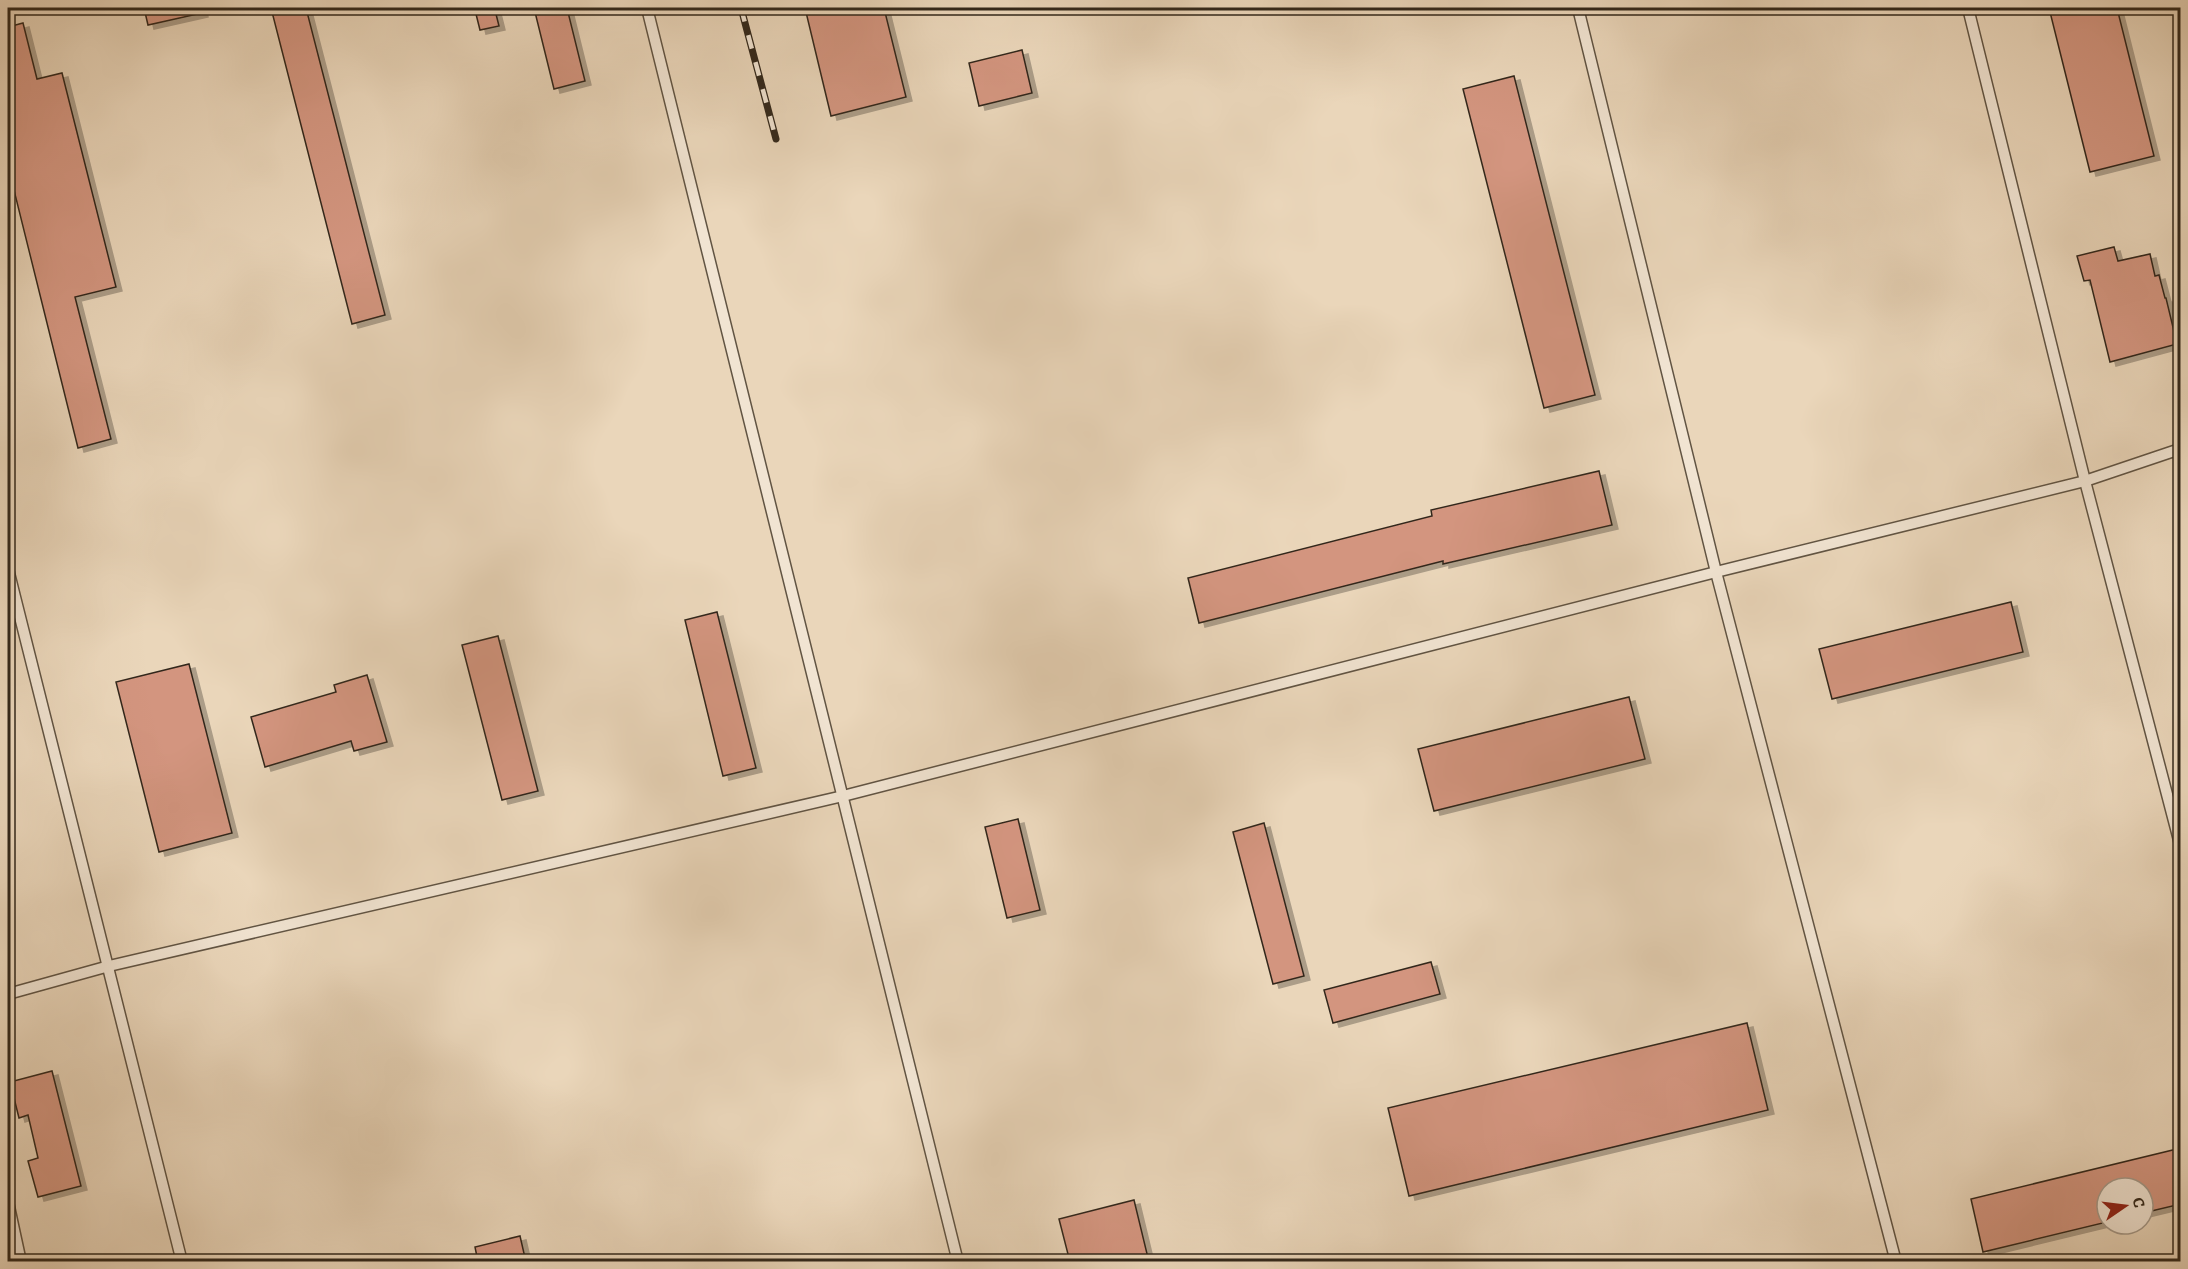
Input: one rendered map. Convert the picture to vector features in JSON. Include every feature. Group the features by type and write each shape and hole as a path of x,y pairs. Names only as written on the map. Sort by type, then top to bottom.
{"lane":[{"path":"647,8 958,1262"},
{"path":"1578,8 1716,572 1896,1262"},
{"path":"1968,8 2085,481 2181,844"},
{"path":"8,994 109,966 843,796 1716,572 2085,481 2181,449"},
{"path":"8,569 182,1262"},
{"path":"8,1202 21,1262"}],"building":[{"path":"144,8 201,8 202,13 148,25"},
{"path":"271,8 306,8 385,315 352,324"},
{"path":"534,8 567,8 585,81 554,89"},
{"path":"805,8 884,8 906,97 831,116"},
{"path":"2049,8 2117,8 2154,156 2090,172"},
{"path":"495,10 499,26 480,30 476,14"},
{"path":"23,23 37,79 62,73 116,287 75,297 111,439 78,448 8,166 8,27"},
{"path":"1022,50 1032,93 979,106 969,63"},
{"path":"1514,76 1595,395 1544,408 1463,89"},
{"path":"2114,247 2118,261 2150,254 2155,276 2159,275 2166,298 2177,344 2110,362 2090,280 2084,281 2077,256"},
{"path":"1599,471 1612,525 1443,564 1443,561 1199,623 1188,578 1432,516 1431,510"},
{"path":"2011,602 2023,652 1832,699 1819,649"},
{"path":"717,612 756,768 723,776 685,620"},
{"path":"498,636 538,791 502,800 462,645"},
{"path":"189,664 232,833 159,852 116,682"},
{"path":"367,675 387,742 354,751 351,741 265,767 251,717 336,692 334,685"},
{"path":"1629,697 1645,759 1434,811 1418,749"},
{"path":"1018,819 1040,910 1007,918 985,827"},
{"path":"1264,823 1304,976 1273,984 1233,832"},
{"path":"1431,962 1440,994 1333,1023 1324,990"},
{"path":"1747,1023 1768,1110 1409,1196 1388,1108"},
{"path":"52,1071 81,1186 38,1197 28,1161 38,1158 28,1115 19,1118 10,1082"},
{"path":"2181,1148 2181,1204 2155,1210 2155,1176 2095,1176 2095,1225 1983,1252 1971,1199"},
{"path":"1134,1200 1149,1262 1070,1262 1059,1219"},
{"path":"520,1236 526,1262 478,1262 475,1247"}],"railway":[{"path":"741,8 776,139"}]}
